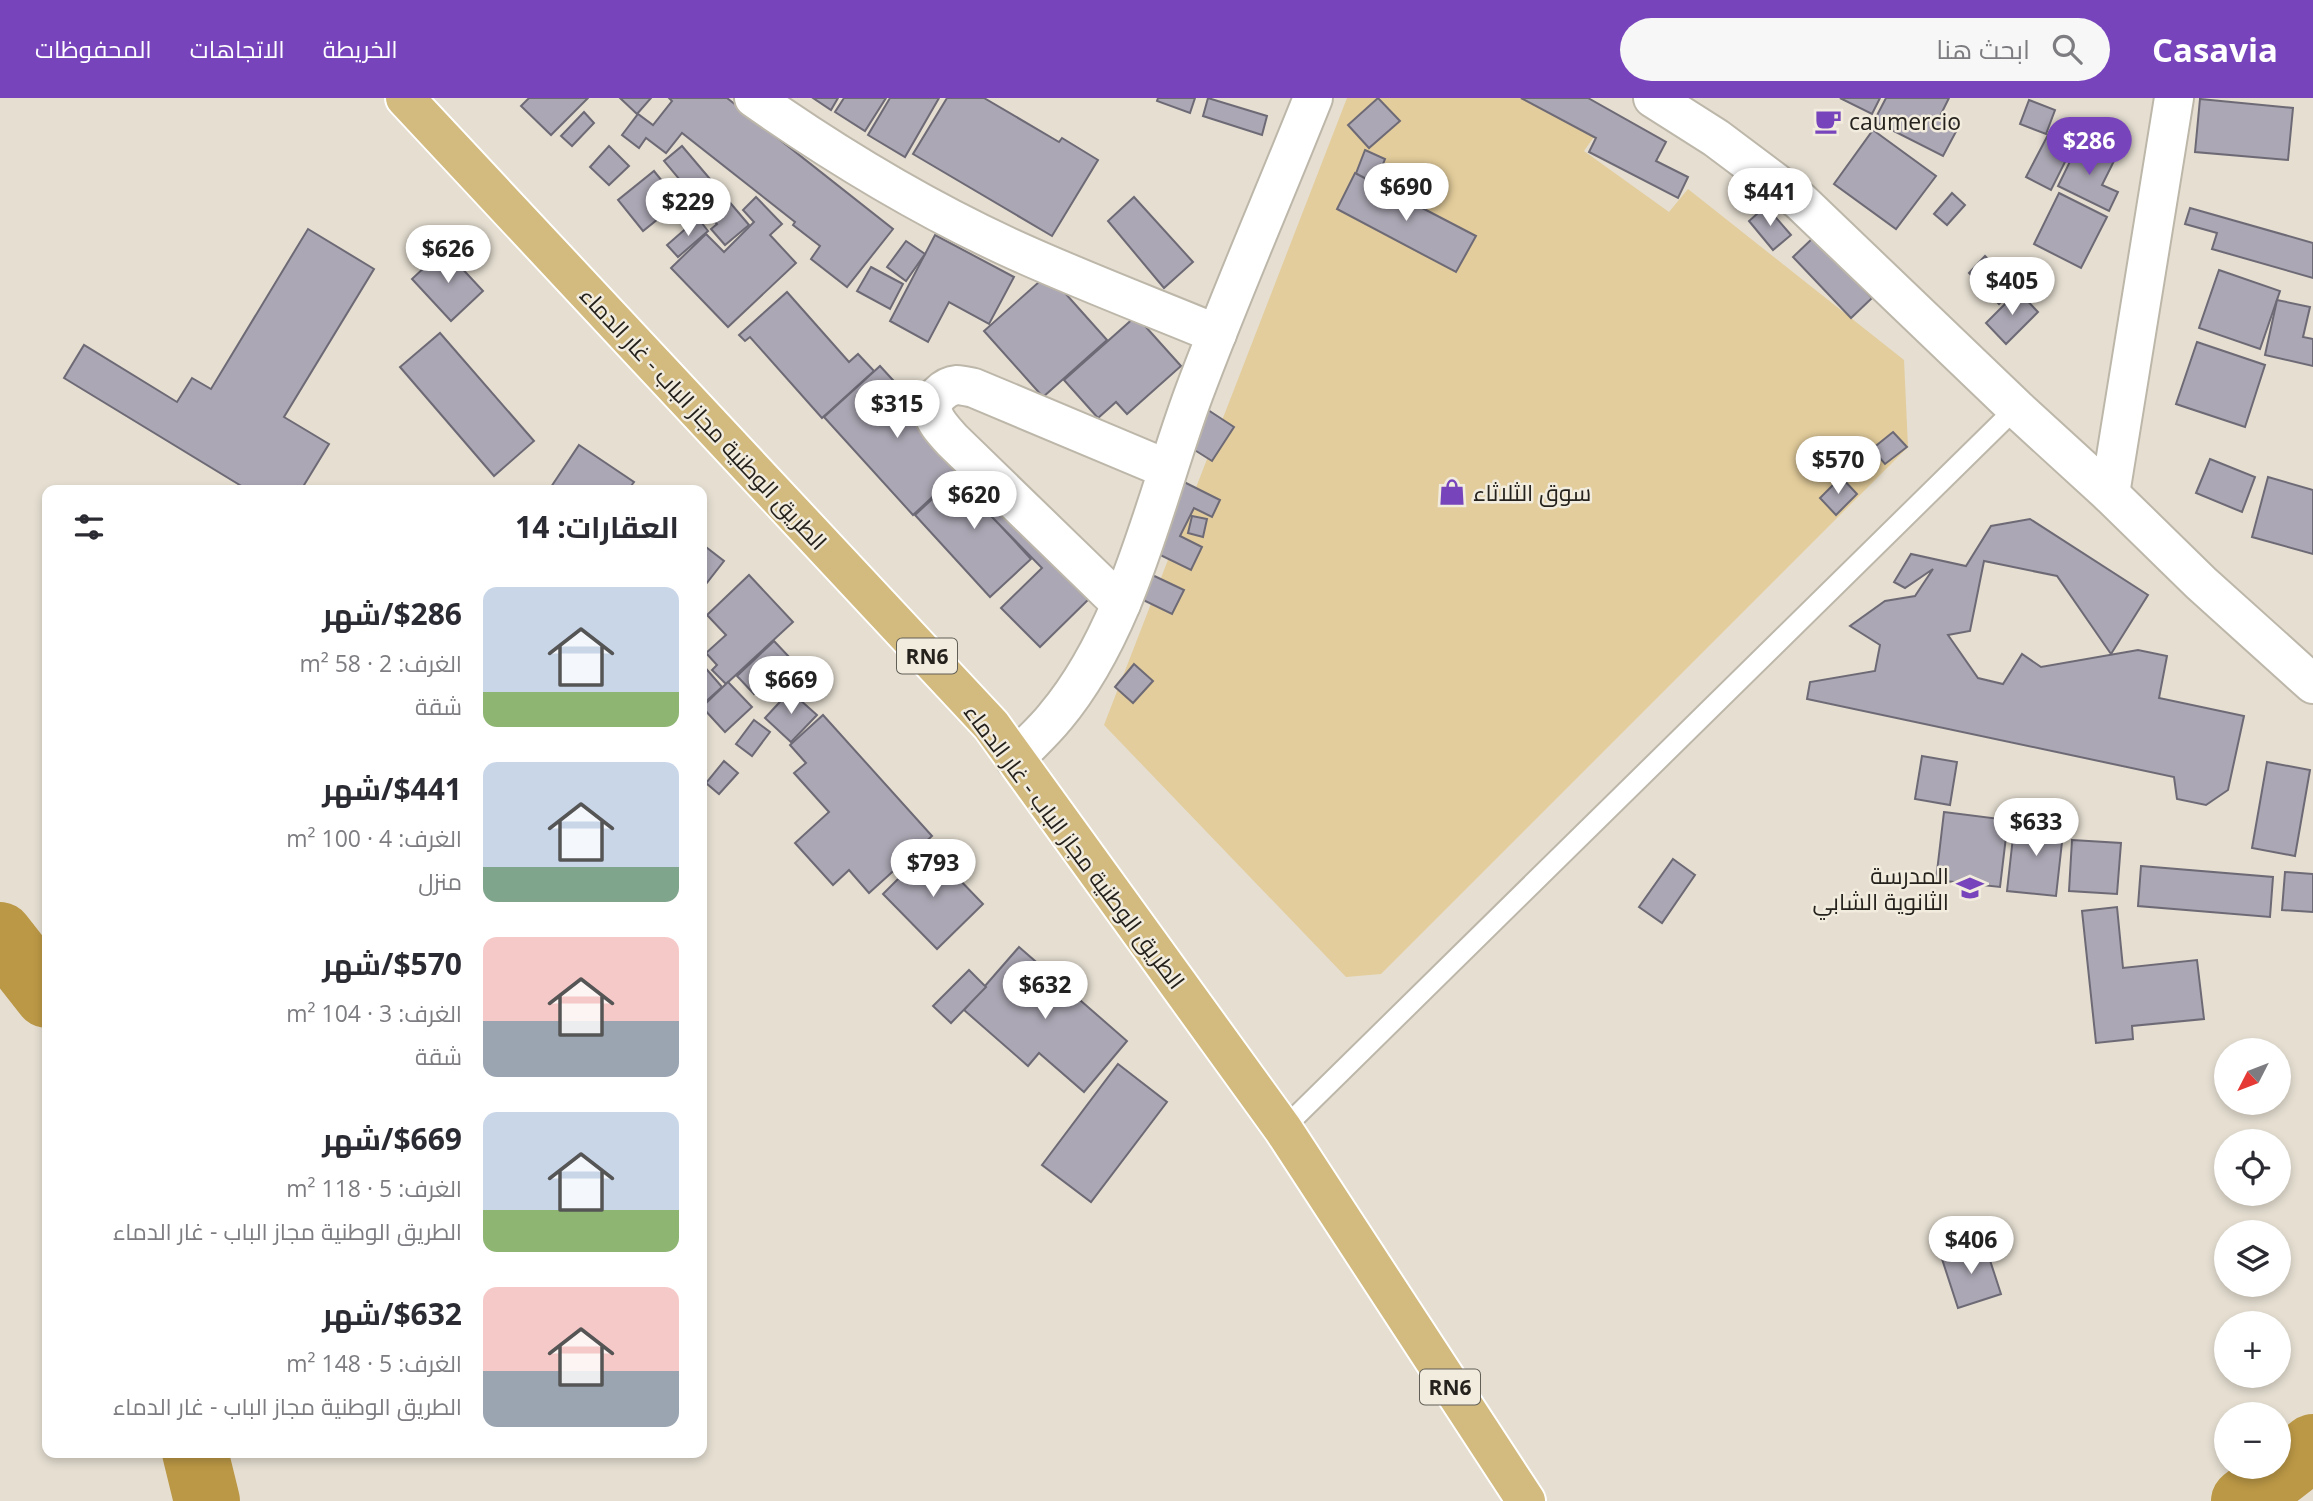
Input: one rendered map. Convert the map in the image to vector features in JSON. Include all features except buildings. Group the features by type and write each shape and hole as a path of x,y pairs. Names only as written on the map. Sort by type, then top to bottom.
{"main road":[{"name":"الطريق الوطنية مجاز الباب - غار الدماء","path":"423,106 981,715 1283,1129 1525,1501"}],"street":[{"path":"754,98 820,144 921,202 1006,246 1217,334"},
{"path":"1015,759 1056,716 1074,691 1121,604 1217,334 1312,98"},
{"path":"1653,98 1716,138 1800,201 2201,583 2313,684"},
{"path":"2110,494 2174,98"},
{"path":"1121,604 952,440 938,423 932,410 934,399 956,385 974,388 1167,469"}],"lane":[{"path":"1283,1129 2016,408"}],"shaded area":[{"path":"1347,98 1560,98 1606,120 1584,151 1669,212 1688,189 1904,360 1908,447 1381,974 1346,977 1104,725"}],"waterway":[{"path":"0,935 42,989"},
{"path":"2244,1501 2313,1447"},
{"path":"196,1458 207,1501"}],"place":[{"name":"caumercio","path":"1828,121"},
{"name":"سوق الثلاثاء","path":"1452,492"},
{"name":"المدرسة الثانوية الشابي","path":"1970,888"}]}
